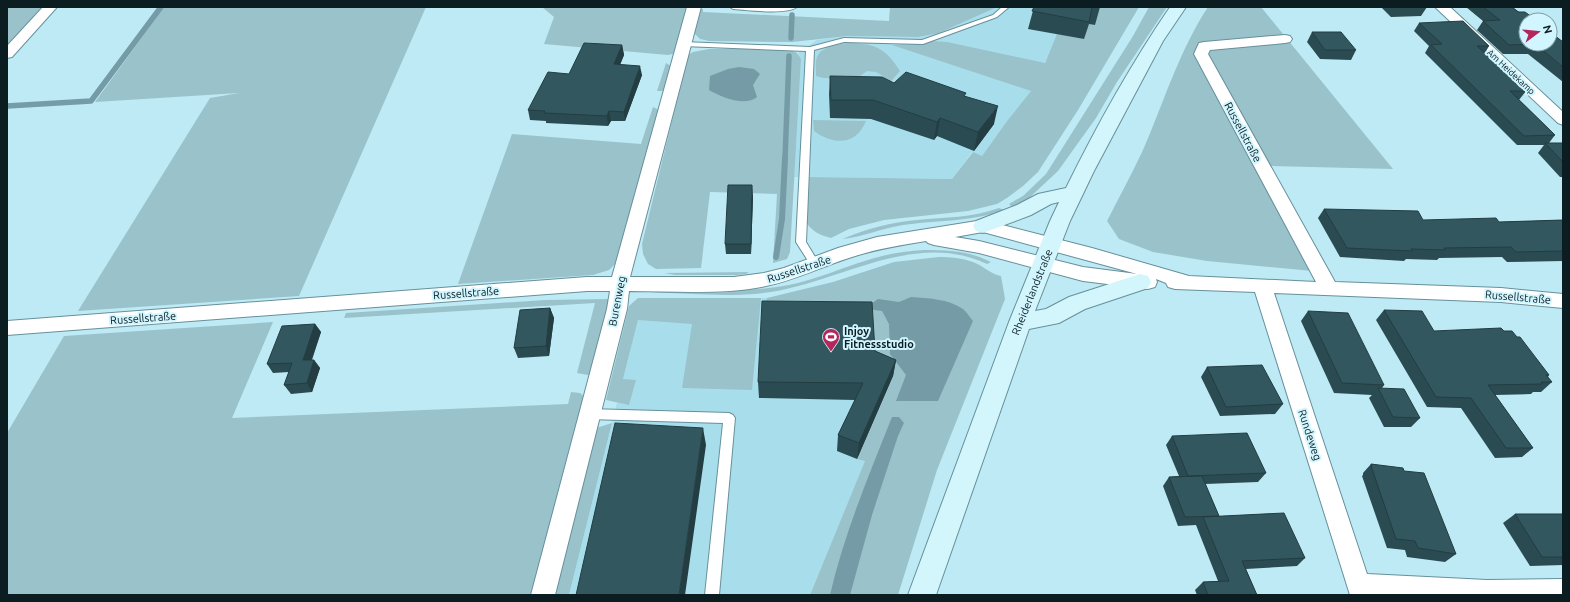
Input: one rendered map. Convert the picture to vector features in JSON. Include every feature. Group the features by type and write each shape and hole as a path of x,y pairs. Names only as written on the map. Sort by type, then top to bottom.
{"main road":[{"name":"Rheiderlandstraße","path":"922,595 1020,322 1051,244 1102,139 1155,41 1178,7"},
{"path":"983,226 1024,210 1045,199 1075,192"},
{"path":"1020,322 1051,316 1077,303 1140,282"}],"street":[{"path":"7,54 50,7"},
{"name":"Burenweg","path":"543,595 588,414 617,309 620,284 694,7"},
{"name":"Am Heidekamp","path":"1442,7 1563,120"},
{"name":"Russellstraße","path":"1285,39 1204,46 1201,54 1329,289"},
{"name":"Russellstraße","path":"7,328 587,284 734,284 764,280 815,265 844,253 876,243 983,226 1092,254 1187,282"},
{"name":"Russellstraße","path":"919,236 979,247 1043,265 1083,274 1140,282 1187,282 1501,295 1563,301"},
{"name":"Rundeweg","path":"1262,285 1360,590 1487,592 1563,591"}],"lane":[{"path":"734,7 778,9 794,7"},
{"path":"683,44 810,49 844,40 923,42 995,16 1006,7"},
{"path":"810,49 801,242 815,265"},
{"path":"588,414 729,418 712,595"}],"shaded area":[{"path":"7,7 42,7 7,45"},
{"path":"164,7 426,7 299,296 78,311 210,98 239,93 95,102"},
{"path":"542,7 688,7 676,53 668,55 544,44 554,17"},
{"path":"890,7 997,7 939,33 918,37 848,36 792,42 709,41 700,39 694,33 699,9 703,9 703,12 889,21"},
{"path":"926,7 1139,7 1108,58 1054,43 1031,91 982,156 972,152 952,179 794,177 801,59 798,53 817,40 848,36 918,37"},
{"path":"1098,7 1139,7 1078,110 1038,172 1007,198 997,204 968,211 884,220 849,229 831,238 816,232 805,221 808,177 952,179 973,152 982,156 1031,91 892,45 920,44 930,41 947,42 1045,63 1057,34 1084,39 1087,23 1095,25"},
{"path":"1149,7 1167,7 1117,82 1096,118 1058,171 1028,199 1012,207 1009,204 1023,196 1046,174 1133,36"},
{"path":"1208,7 1261,7 1393,169 1265,166 1323,272 1207,261 1153,252 1119,239 1107,221 1143,150 1180,59"},
{"path":"852,43 875,47 886,53 891,58 900,71 886,87 883,76 876,72 867,71 856,79 823,78 816,76 816,61 819,53 832,46"},
{"path":"709,49 784,49 794,51 801,59 790,252 787,259 773,263 777,194 710,192 701,268 656,269 648,264 643,254 642,244 688,55 693,52"},
{"path":"666,63 671,66 664,91 657,91"},
{"path":"739,67 754,69 760,74 753,85 757,97 746,101 733,100 709,90 710,76 728,69"},
{"path":"653,107 659,110 616,263 609,270 593,275 458,284 512,134 641,144"},
{"path":"813,120 866,121 862,129 850,139 836,141 821,136 814,131"},
{"path":"999,208 1004,210 967,219 895,226 842,239 888,224 958,217 978,214"},
{"path":"925,250 943,250 967,253 991,262 987,264 960,255 933,252 906,255 879,261 798,286 771,292 740,295 709,295 647,292 655,290 709,291 763,289 807,281 882,256"},
{"path":"939,257 956,258 969,261 1001,276 1005,299 937,470 898,595 810,595 865,461 857,459 893,377 763,318 767,298 833,282 894,262"},
{"path":"749,272 746,274 736,275 675,275 664,273"},
{"path":"943,273 810,595 569,595 640,311 651,300 767,298"},
{"path":"911,297 951,303 963,309 973,321 938,401 896,401 906,375 890,354 889,324 882,311 871,308 871,304 878,299 899,302"},
{"path":"638,298 761,298 752,390 682,388 692,324 638,320 623,379 636,380 629,405 606,400 629,306"},
{"path":"608,299 611,306 593,376 577,373 595,303 344,318 346,313 545,300"},
{"path":"273,322 232,418 568,404 571,392 580,393 587,399 533,595 7,595 7,433 64,336"},
{"path":"892,417 899,417 904,423 898,436 872,515 850,595 830,595 850,527"},
{"path":"612,423 569,595 553,595 596,428"}],"building":[{"path":"1034,7 1092,7 1089,22 1032,11"},
{"path":"1483,7 1512,7 1518,12 1518,45 1509,45 1483,21 1500,20"},
{"path":"1463,21 1489,46 1477,46 1526,91 1510,91 1555,135 1524,136 1431,45 1442,44 1419,23"},
{"path":"1312,32 1341,32 1356,50 1325,50"},
{"path":"1558,38 1563,42 1563,67 1545,52 1558,52"},
{"path":"584,43 622,45 614,64 640,66 624,112 609,111 607,116 544,113 545,111 528,110 548,72 569,74"},
{"path":"906,72 966,93 964,96 998,106 978,132 940,118 937,122 873,100 831,100 830,76 882,77 894,83"},
{"path":"1545,143 1563,143 1563,162"},
{"path":"728,185 752,185 751,244 725,244"},
{"path":"1324,209 1418,211 1423,220 1496,218 1499,222 1563,220 1563,251 1516,252 1511,247 1444,248 1445,250 1411,249 1412,251 1347,248"},
{"path":"762,301 872,302 875,351 896,360 859,443 838,435 863,383 758,382"},
{"path":"550,308 546,346 514,348 520,310"},
{"path":"1384,310 1422,311 1434,331 1501,328 1504,331 1512,331 1517,337 1520,337 1549,375 1546,375 1552,382 1541,382 1542,384 1488,385 1533,448 1506,448 1471,398 1436,397"},
{"path":"1308,311 1348,313 1384,385 1342,383"},
{"path":"315,324 303,360 314,360 307,383 284,385 292,363 267,364 282,326"},
{"path":"1262,365 1283,404 1226,407 1207,367"},
{"path":"1378,388 1404,389 1420,418 1393,417"},
{"path":"615,423 703,428 679,595 576,595"},
{"path":"1247,433 1266,473 1188,476 1172,436"},
{"path":"1371,464 1403,468 1404,471 1424,473 1456,554 1418,548 1415,541 1396,539"},
{"path":"1202,476 1219,516 1185,517 1169,477"},
{"path":"1284,513 1305,558 1242,561 1257,595 1208,595 1203,582 1229,581 1203,517"},
{"path":"1515,514 1563,514 1563,557 1542,557"}],"waterway":[{"path":"7,106 91,101 161,7"},
{"path":"791,38 792,15"},
{"path":"785,159 789,56"},
{"path":"776,257 782,219 785,158"}],"place":[{"name":"Injoy Fitnessstudio","path":"831,352"}]}
